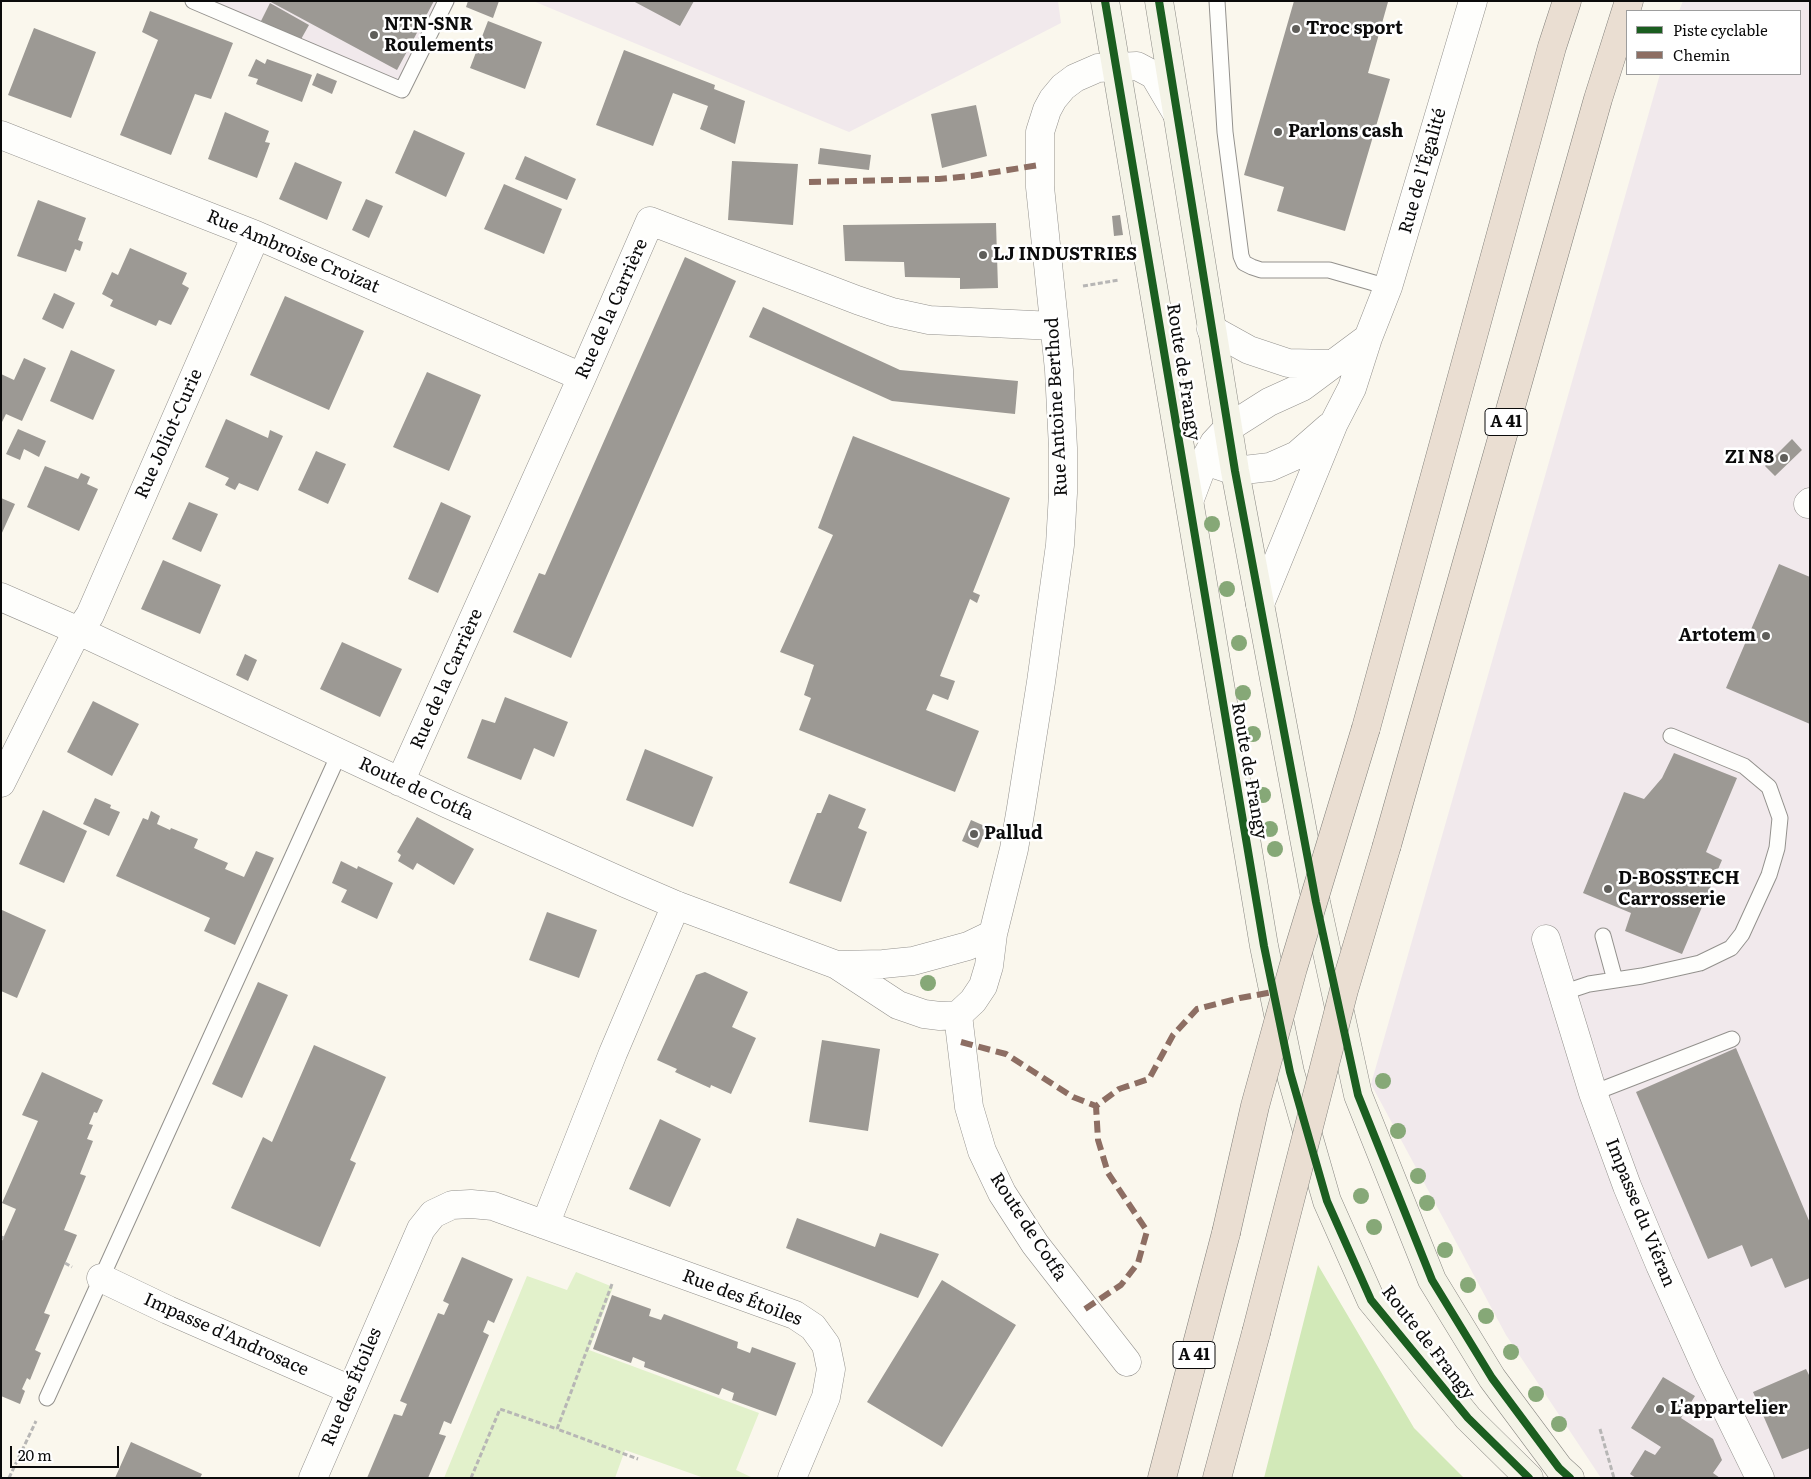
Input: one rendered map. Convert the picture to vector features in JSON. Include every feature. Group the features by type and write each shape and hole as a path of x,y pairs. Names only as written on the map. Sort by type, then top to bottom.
{"highway":[{"name":"A 41","path":"1162,1478 1226,1233 1255,1106 1293,968 1366,728 1552,47 1567,1"},
{"name":"A 41","path":"1217,1478 1344,990 1387,845 1598,99 1626,10"}],"main road":[{"name":"Route de Frangy","path":"1105,1 1264,946 1290,1072 1327,1201 1372,1300 1468,1418 1529,1478"},
{"name":"Route de Frangy","path":"1159,1 1235,471 1316,902 1358,1095 1432,1280 1492,1378 1559,1468 1570,1478"}],"street":[{"name":"Rue de l'Égalité","path":"1260,604 1334,423 1352,388 1368,338 1388,287 1473,1"},
{"path":"1115,67 1137,66 1154,74 1178,115"},
{"name":"Rue Antoine Berthod","path":"993,934 1014,849 1041,682 1060,545 1063,448 1060,390 1040,187 1040,132 1047,110 1063,87 1085,73 1098,68 1115,67"},
{"name":"Rue Ambroise Croizat","path":"1,135 256,235 582,377"},
{"name":"Rue de la Carrière","path":"400,782 650,221 892,312 929,320 1054,326"},
{"name":"Rue Joliot-Curie","path":"1,783 71,643 90,615 256,235"},
{"path":"1211,329 1249,350 1288,363 1332,364"},
{"path":"1190,499 1205,459 1214,443 1228,428 1269,402 1302,387 1368,338"},
{"name":"Rue de l'Égalité","path":"1178,435 1205,459 1219,467 1235,471 1270,467 1297,455 1334,423"},
{"name":"Route de Cotfa","path":"1,597 79,631 400,782 676,906 837,964 898,1005 924,1014 940,1016 958,1015 969,1107 982,1151 998,1184 1035,1244 1127,1362"},
{"path":"545,1225 614,1052 676,906"},
{"path":"958,1015 973,1001 983,986 989,966 993,934"},
{"name":"Route de Cotfa","path":"837,964 883,964 913,961 968,946 993,934"},
{"name":"Impasse du Viéran","path":"1546,939 1593,1093 1627,1186 1708,1372 1760,1478"},
{"name":"Rue des Étoiles","path":"313,1478 421,1229 433,1214 452,1205 471,1204 493,1206 624,1253 795,1315 813,1327 826,1345 830,1369 826,1397 792,1478"},
{"name":"Impasse d'Androsace","path":"101,1278 168,1310 351,1390"}],"lane":[{"path":"193,1 402,90 446,1"},
{"path":"1217,1 1225,132 1241,256 1244,262 1261,270 1329,270 1388,287"},
{"path":"1562,993 1588,984 1642,976 1700,963 1731,948 1742,934 1768,875 1777,848 1780,818 1769,787 1744,766 1671,736"},
{"path":"47,1398 339,754"},
{"path":"1603,936 1615,980"},
{"path":"1593,1093 1732,1039"}],"path":[{"path":"1080,286 1125,279"},
{"path":"557,1428 624,1253"},
{"path":"9,1478 47,1398"},
{"path":"471,1478 500,1409 557,1428 638,1459"},
{"path":"1600,1429 1614,1478"}],"shaded area":[{"path":"187,1 456,1 404,99"},
{"path":"533,1 1058,1 1061,23 849,132"},
{"path":"1683,1 1810,1 1810,1478 1601,1478 1506,1335 1371,1084 1660,75 1801,75 1801,10 1679,10"}],"green space":[{"path":"1318,1265 1414,1428 1464,1478 1264,1478"},
{"path":"576,1272 613,1287 589,1350 759,1413 736,1470 753,1478 704,1478 625,1450 615,1478 444,1478 527,1276 567,1290"}],"building":[{"name":"NTN-SNR Roulements","path":"269,1 434,1 397,70"},
{"path":"468,1 499,1 493,18 466,7"},
{"path":"633,1 694,1 680,26"},
{"path":"1294,1 1388,2 1368,73 1390,79 1345,231 1277,211 1284,187 1244,175"},
{"path":"270,3 309,25 300,41 261,21"},
{"path":"150,11 233,43 211,99 195,94 171,155 120,135 158,40 142,32"},
{"path":"488,21 542,42 525,89 470,68"},
{"path":"34,28 96,52 71,118 8,95"},
{"path":"624,50 715,85 714,89 745,101 735,144 700,129 708,106 673,93 653,146 596,125"},
{"path":"256,59 265,64 267,59 312,75 302,102 256,84 258,79 248,76"},
{"path":"317,73 337,81 332,94 312,85"},
{"path":"976,105 987,156 942,168 931,114"},
{"path":"225,112 269,131 265,142 270,143 257,178 208,159"},
{"path":"414,130 465,153 446,197 395,173"},
{"path":"820,148 871,155 869,170 818,164"},
{"path":"525,156 576,179 567,200 515,179"},
{"path":"732,161 798,164 793,225 728,220"},
{"path":"295,162 342,182 327,220 279,199"},
{"path":"504,184 562,209 544,254 484,229"},
{"path":"366,199 383,206 369,238 352,230"},
{"path":"38,200 86,218 78,240 83,242 80,251 75,249 66,272 17,256"},
{"path":"1120,215 1123,235 1114,236 1112,216"},
{"path":"996,223 998,288 960,289 960,278 905,277 904,262 845,261 843,225"},
{"path":"130,248 187,273 182,284 189,288 171,325 159,320 156,326 110,306 113,300 102,294 112,272 118,275"},
{"path":"685,257 736,281 571,658 513,632 539,573 545,575"},
{"path":"54,293 75,303 63,329 42,319"},
{"path":"285,296 364,331 329,410 250,375"},
{"path":"763,307 900,370 1018,381 1015,414 892,401 749,337"},
{"path":"71,350 115,370 93,420 50,401"},
{"path":"24,358 46,368 22,421 6,414 1,424 1,374 14,380"},
{"path":"427,372 481,395 449,471 393,447"},
{"path":"226,419 268,438 270,430 283,436 258,491 239,483 235,490 225,485 229,478 205,467"},
{"path":"18,429 46,441 39,457 24,449 20,460 6,454"},
{"path":"853,436 1010,498 973,592 980,595 977,603 970,599 940,676 955,681 948,700 933,694 926,710 979,731 955,792 799,730 811,698 804,695 814,665 780,652 833,535 818,528"},
{"name":"ZI N8","path":"1792,439 1802,450 1775,476 1765,466"},
{"path":"316,451 346,464 328,504 298,490"},
{"path":"45,466 78,479 81,473 90,477 87,484 98,489 79,531 27,507"},
{"path":"1,498 15,504 1,535"},
{"path":"189,502 218,514 201,552 172,539"},
{"path":"441,502 471,516 438,593 408,579"},
{"path":"163,560 221,585 200,634 141,609"},
{"path":"1779,564 1810,577 1810,724 1726,688"},
{"path":"342,642 402,669 380,717 320,689"},
{"path":"245,654 257,660 248,681 236,675"},
{"path":"505,697 568,722 554,757 534,748 521,780 467,758 482,719 495,723"},
{"path":"93,701 139,724 112,776 67,752"},
{"path":"645,749 713,777 693,827 626,800"},
{"path":"1674,753 1737,778 1706,852 1722,860 1682,954 1625,931 1631,913 1583,893 1624,792 1644,799 1662,778"},
{"path":"829,794 866,809 858,828 867,832 841,902 789,883 817,813 821,813"},
{"path":"95,798 111,805 110,808 120,812 109,836 83,824"},
{"path":"43,810 87,831 64,883 19,864"},
{"path":"151,811 160,816 157,824 198,839 194,848 228,863 225,869 244,877 256,851 274,858 235,945 204,931 210,918 116,876 143,818 148,820"},
{"path":"417,817 474,849 454,885 417,863 413,870 398,861 401,855 397,852"},
{"name":"Pallud","path":"971,820 987,827 978,848 962,841"},
{"path":"341,861 357,869 358,866 393,883 377,919 341,902 347,890 332,883"},
{"path":"2,910 46,930 17,998 1,991"},
{"path":"547,912 597,930 579,978 529,960"},
{"path":"705,972 748,992 732,1027 756,1038 731,1094 711,1085 710,1088 675,1072 677,1069 657,1060 696,975"},
{"path":"258,982 288,995 242,1098 212,1084"},
{"path":"822,1040 880,1049 868,1131 809,1122"},
{"path":"314,1045 386,1077 350,1160 356,1163 320,1247 231,1208 263,1137 272,1142"},
{"path":"1736,1048 1810,1223 1810,1278 1785,1288 1772,1258 1751,1267 1742,1245 1708,1259 1636,1092"},
{"path":"42,1072 103,1100 97,1113 94,1112 89,1124 93,1125 87,1139 93,1141 80,1174 86,1176 64,1230 77,1235 44,1313 50,1315 35,1350 41,1353 30,1380 27,1378 22,1389 25,1391 20,1404 1,1396 1,1243 16,1209 2,1203 38,1121 22,1115"},
{"path":"660,1119 701,1139 670,1207 629,1189"},
{"path":"797,1218 875,1247 880,1233 939,1254 918,1298 786,1248"},
{"path":"462,1257 513,1279 494,1323 488,1320 483,1332 489,1335 451,1424 444,1421 439,1434 446,1436 428,1478 367,1478 394,1414 402,1416 407,1404 400,1401 438,1313 444,1315 449,1304 443,1301"},
{"path":"942,1280 1016,1325 942,1447 867,1402"},
{"path":"612,1295 651,1309 649,1316 661,1320 664,1314 738,1342 737,1348 750,1353 752,1347 796,1363 776,1416 732,1400 734,1393 722,1388 719,1395 644,1367 645,1362 633,1357 631,1363 593,1349"},
{"path":"1806,1369 1810,1377 1810,1448 1782,1459 1753,1392"},
{"path":"1663,1377 1695,1396 1681,1418 1713,1439 1722,1460 1713,1473 1720,1478 1636,1478 1630,1474 1645,1450 1655,1455 1661,1447 1631,1428"},
{"path":"131,1442 202,1474 200,1478 115,1478"}],"marked path":[{"path":"809,182 939,179 1039,165"},
{"path":"1085,1309 1121,1285 1138,1263 1147,1231 1108,1173 1098,1140 1096,1106 1119,1089 1149,1079 1173,1035 1197,1009 1273,992"},
{"path":"961,1042 1006,1054 1073,1097 1096,1106"}],"cycle path":[{"path":"1105,1 1264,946 1290,1072 1327,1201 1371,1300 1468,1418 1529,1478"},
{"path":"1159,1 1235,471 1316,902 1358,1095 1432,1280 1492,1378 1559,1468 1570,1478"}],"place":[{"name":"Troc sport","path":"1296,29"},
{"name":"NTN-SNR Roulements","path":"374,35"},
{"name":"Parlons cash","path":"1278,132"},
{"name":"LJ INDUSTRIES","path":"983,255"},
{"name":"ZI N8","path":"1784,458"},
{"name":"Artotem","path":"1766,636"},
{"name":"Pallud","path":"974,834"},
{"name":"D-BOSSTECH Carrosserie","path":"1608,889"},
{"name":"L'appartelier","path":"1660,1409"}]}
